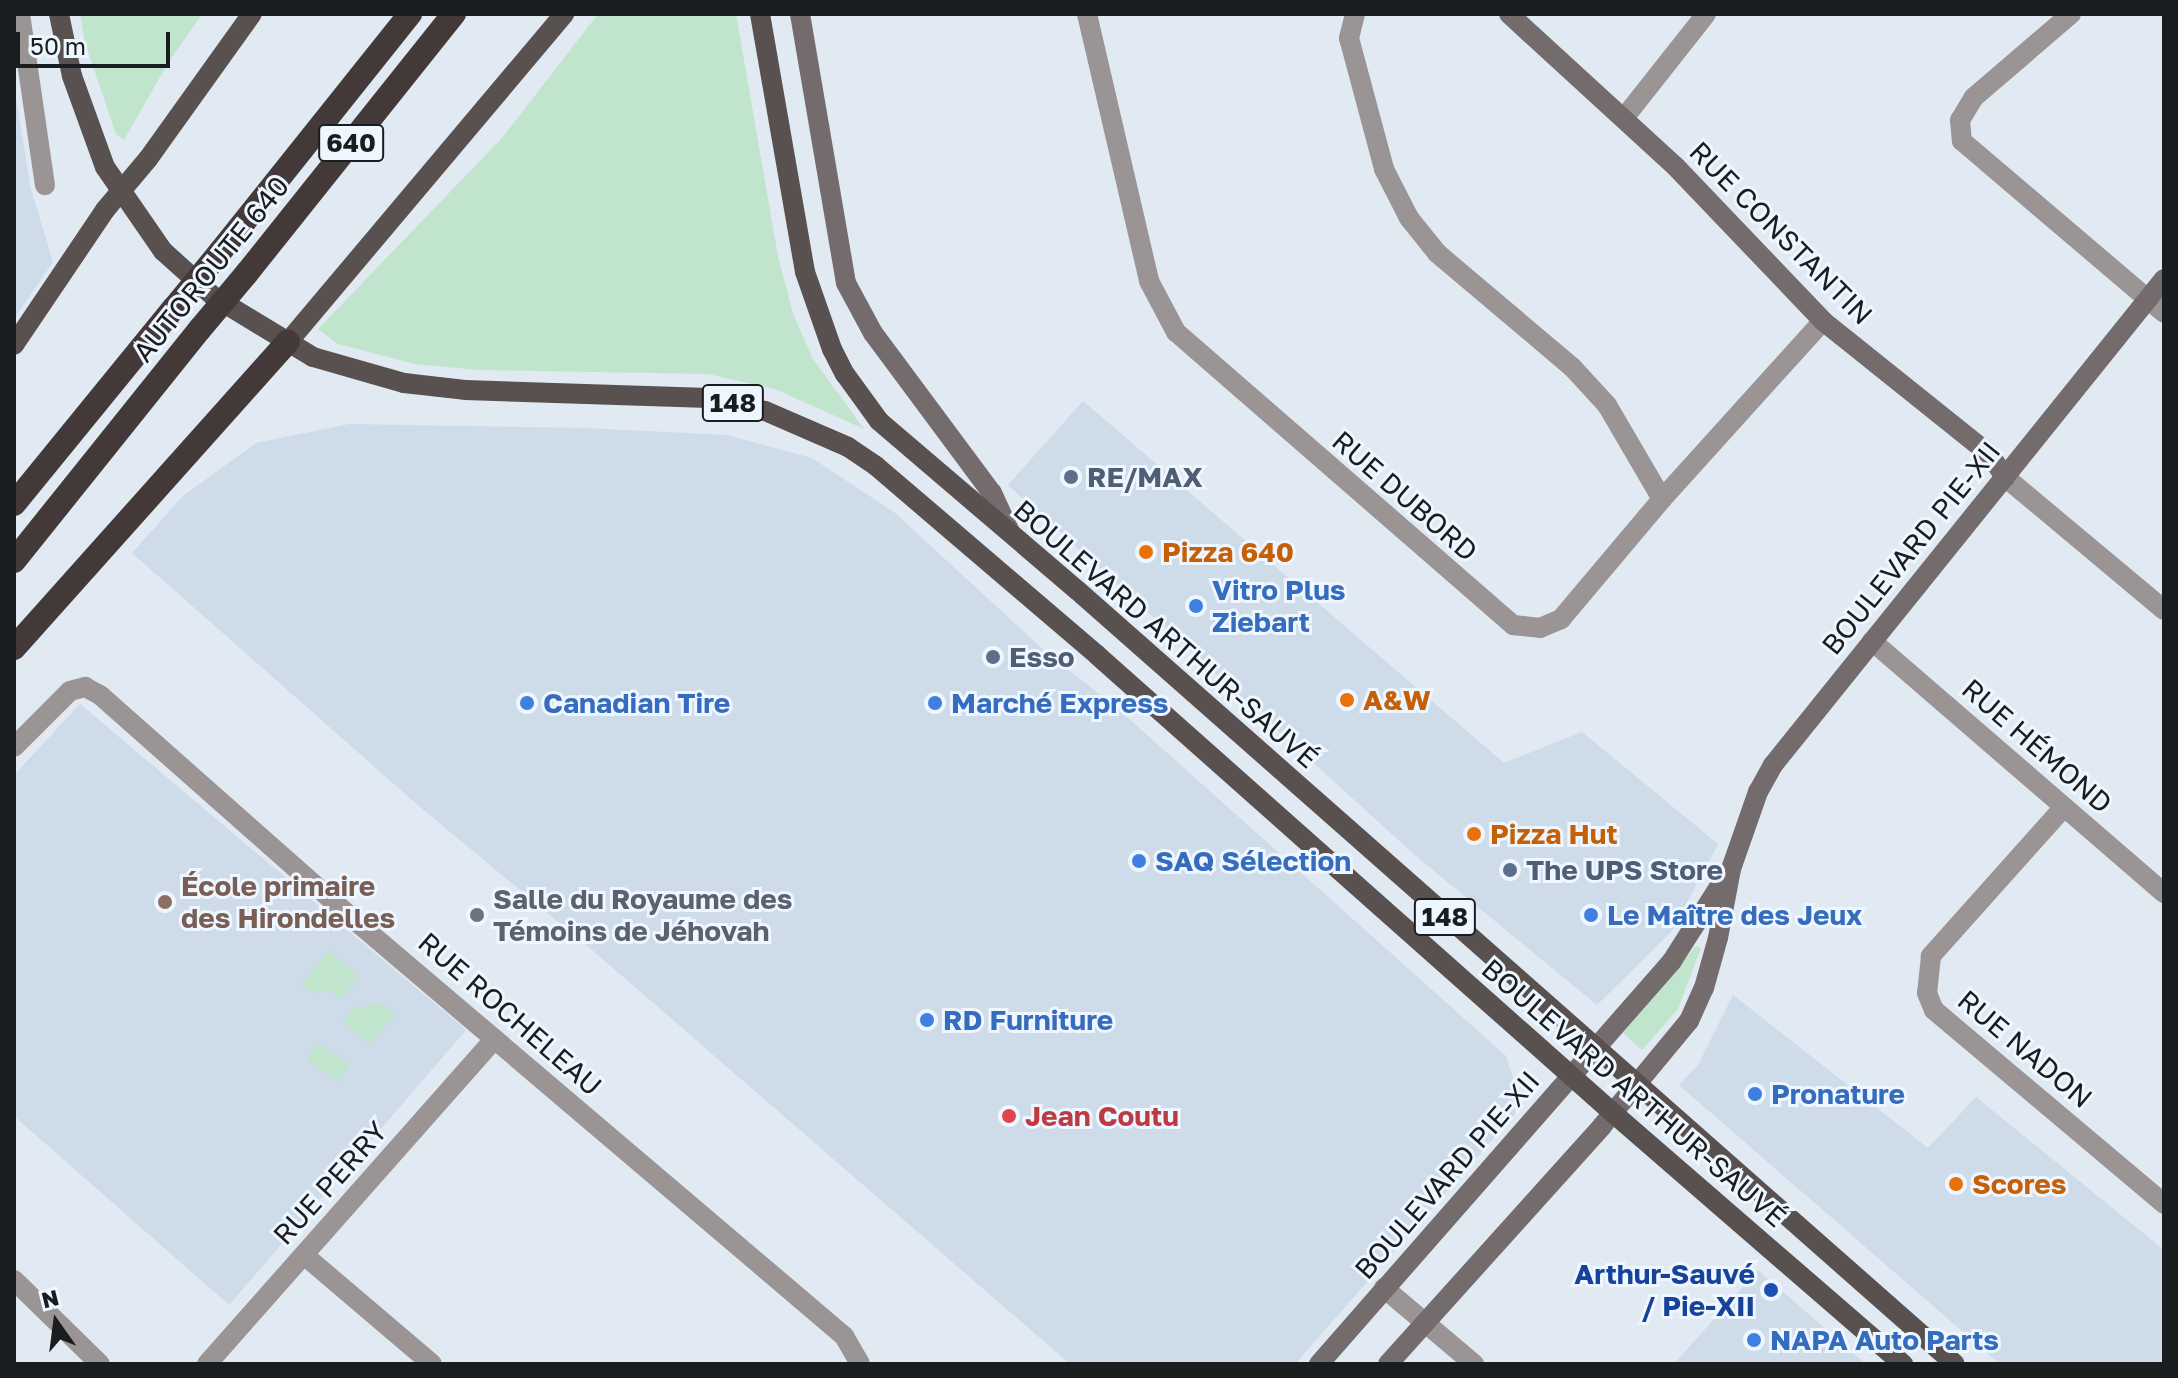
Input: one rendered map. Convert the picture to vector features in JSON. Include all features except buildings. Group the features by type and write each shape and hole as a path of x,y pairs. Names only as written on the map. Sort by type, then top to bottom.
{"highway":[{"name":"AUTOROUTE 640","path":"14,504 410,14"},
{"name":"AUTOROUTE 640","path":"14,561 454,14"},
{"path":"14,648 288,342"}],"main road":[{"name":"BOULEVARD ARTHUR-SAUVÉ","path":"59,14 72,76 87,125 120,192 146,231 179,267 224,304 313,357 428,386 709,398 765,411 848,447 876,466 1097,655 1613,1113 1903,1364"},
{"path":"14,345 120,192 148,159 252,14"},
{"path":"288,342 564,14"},
{"name":"BOULEVARD ARTHUR-SAUVÉ","path":"760,14 801,256 832,349 879,421 1010,532 1955,1364"}],"street":[{"path":"20,14 45,185"},
{"path":"800,14 846,283 881,345 992,493 1010,532"},
{"name":"RUE DUBORD","path":"1087,14 1149,281 1176,332 1513,625 1540,628 1561,619 1662,499 1823,321"},
{"path":"1355,14 1349,38 1384,169 1409,218 1437,253 1572,367 1607,405 1662,499"},
{"name":"RUE CONSTANTIN","path":"1509,14 1676,167 1823,321 1990,455 2005,477 2164,610"},
{"path":"1624,118 1706,14"},
{"path":"2071,14 1974,97 1960,120 1962,141 2164,313"},
{"name":"BOULEVARD PIE-XII","path":"1388,1364 1675,1041 1697,1006 1718,938 1731,869 1758,792 1773,765 2164,279"},
{"name":"RUE HÉMOND","path":"1872,641 2164,893"},
{"name":"RUE ROCHELEAU","path":"14,747 56,701 77,688 85,687 100,695 495,1039 844,1336 860,1364"},
{"name":"RUE NADON","path":"2064,807 1931,956 1927,993 1934,1010 2164,1204"},
{"name":"BOULEVARD PIE-XII","path":"1319,1364 1672,961 1731,869"},
{"name":"RUE PERRY","path":"207,1364 495,1039"},
{"path":"304,1255 432,1364"},
{"path":"14,1280 100,1364"},
{"path":"1384,1288 1474,1364"}],"shaded area":[{"path":"14,85 31,189 53,262 14,319"},
{"path":"1083,401 1504,763 1582,732 1718,844 1672,931 1597,1005 1417,857 1008,485"},
{"path":"349,424 584,428 727,435 812,458 895,513 1046,652 1118,709 1506,1056 1522,1106 1295,1364 1070,1364 591,949 420,807 132,553 183,496 256,443"},
{"name":"École primaire des Hirondelles","path":"80,704 466,1030 229,1305 14,1116 14,775"},
{"path":"1733,995 1928,1148 1976,1097 2164,1250 2164,1364 2000,1364 1679,1085 1698,1065"},
{"path":"1758,1270 1866,1364 1674,1364"}],"green space":[{"path":"80,14 202,14 168,63 124,140 116,134 85,43"},
{"path":"598,14 736,14 778,256 793,314 813,359 864,429 775,389 708,374 478,370 415,364 338,344 318,329 502,138"},
{"path":"1696,946 1701,948 1678,1009 1642,1050 1623,1033"},
{"path":"329,951 359,975 341,999 329,990 315,993 301,985"},
{"path":"380,1002 395,1014 371,1044 343,1023 354,1006 360,1010 364,1005 376,1006"},
{"path":"318,1043 349,1065 338,1081 307,1059"}],"place":[{"name":"RE/MAX","path":"1071,477"},
{"name":"Pizza 640","path":"1146,552"},
{"name":"Vitro Plus Ziebart","path":"1196,606"},
{"name":"Esso","path":"993,657"},
{"name":"A&W","path":"1347,700"},
{"name":"Canadian Tire","path":"527,703"},
{"name":"Marché Express","path":"935,703"},
{"name":"Pizza Hut","path":"1474,834"},
{"name":"SAQ Sélection","path":"1139,861"},
{"name":"The UPS Store","path":"1510,870"},
{"name":"École primaire des Hirondelles","path":"165,902"},
{"name":"Salle du Royaume des Témoins de Jéhovah","path":"477,915"},
{"name":"Le Maître des Jeux","path":"1591,915"},
{"name":"RD Furniture","path":"927,1020"},
{"name":"Pronature","path":"1755,1094"},
{"name":"Jean Coutu","path":"1009,1116"},
{"name":"Scores","path":"1956,1184"},
{"name":"Arthur-Sauvé / Pie-XII","path":"1771,1290"},
{"name":"NAPA Auto Parts","path":"1754,1340"}]}
